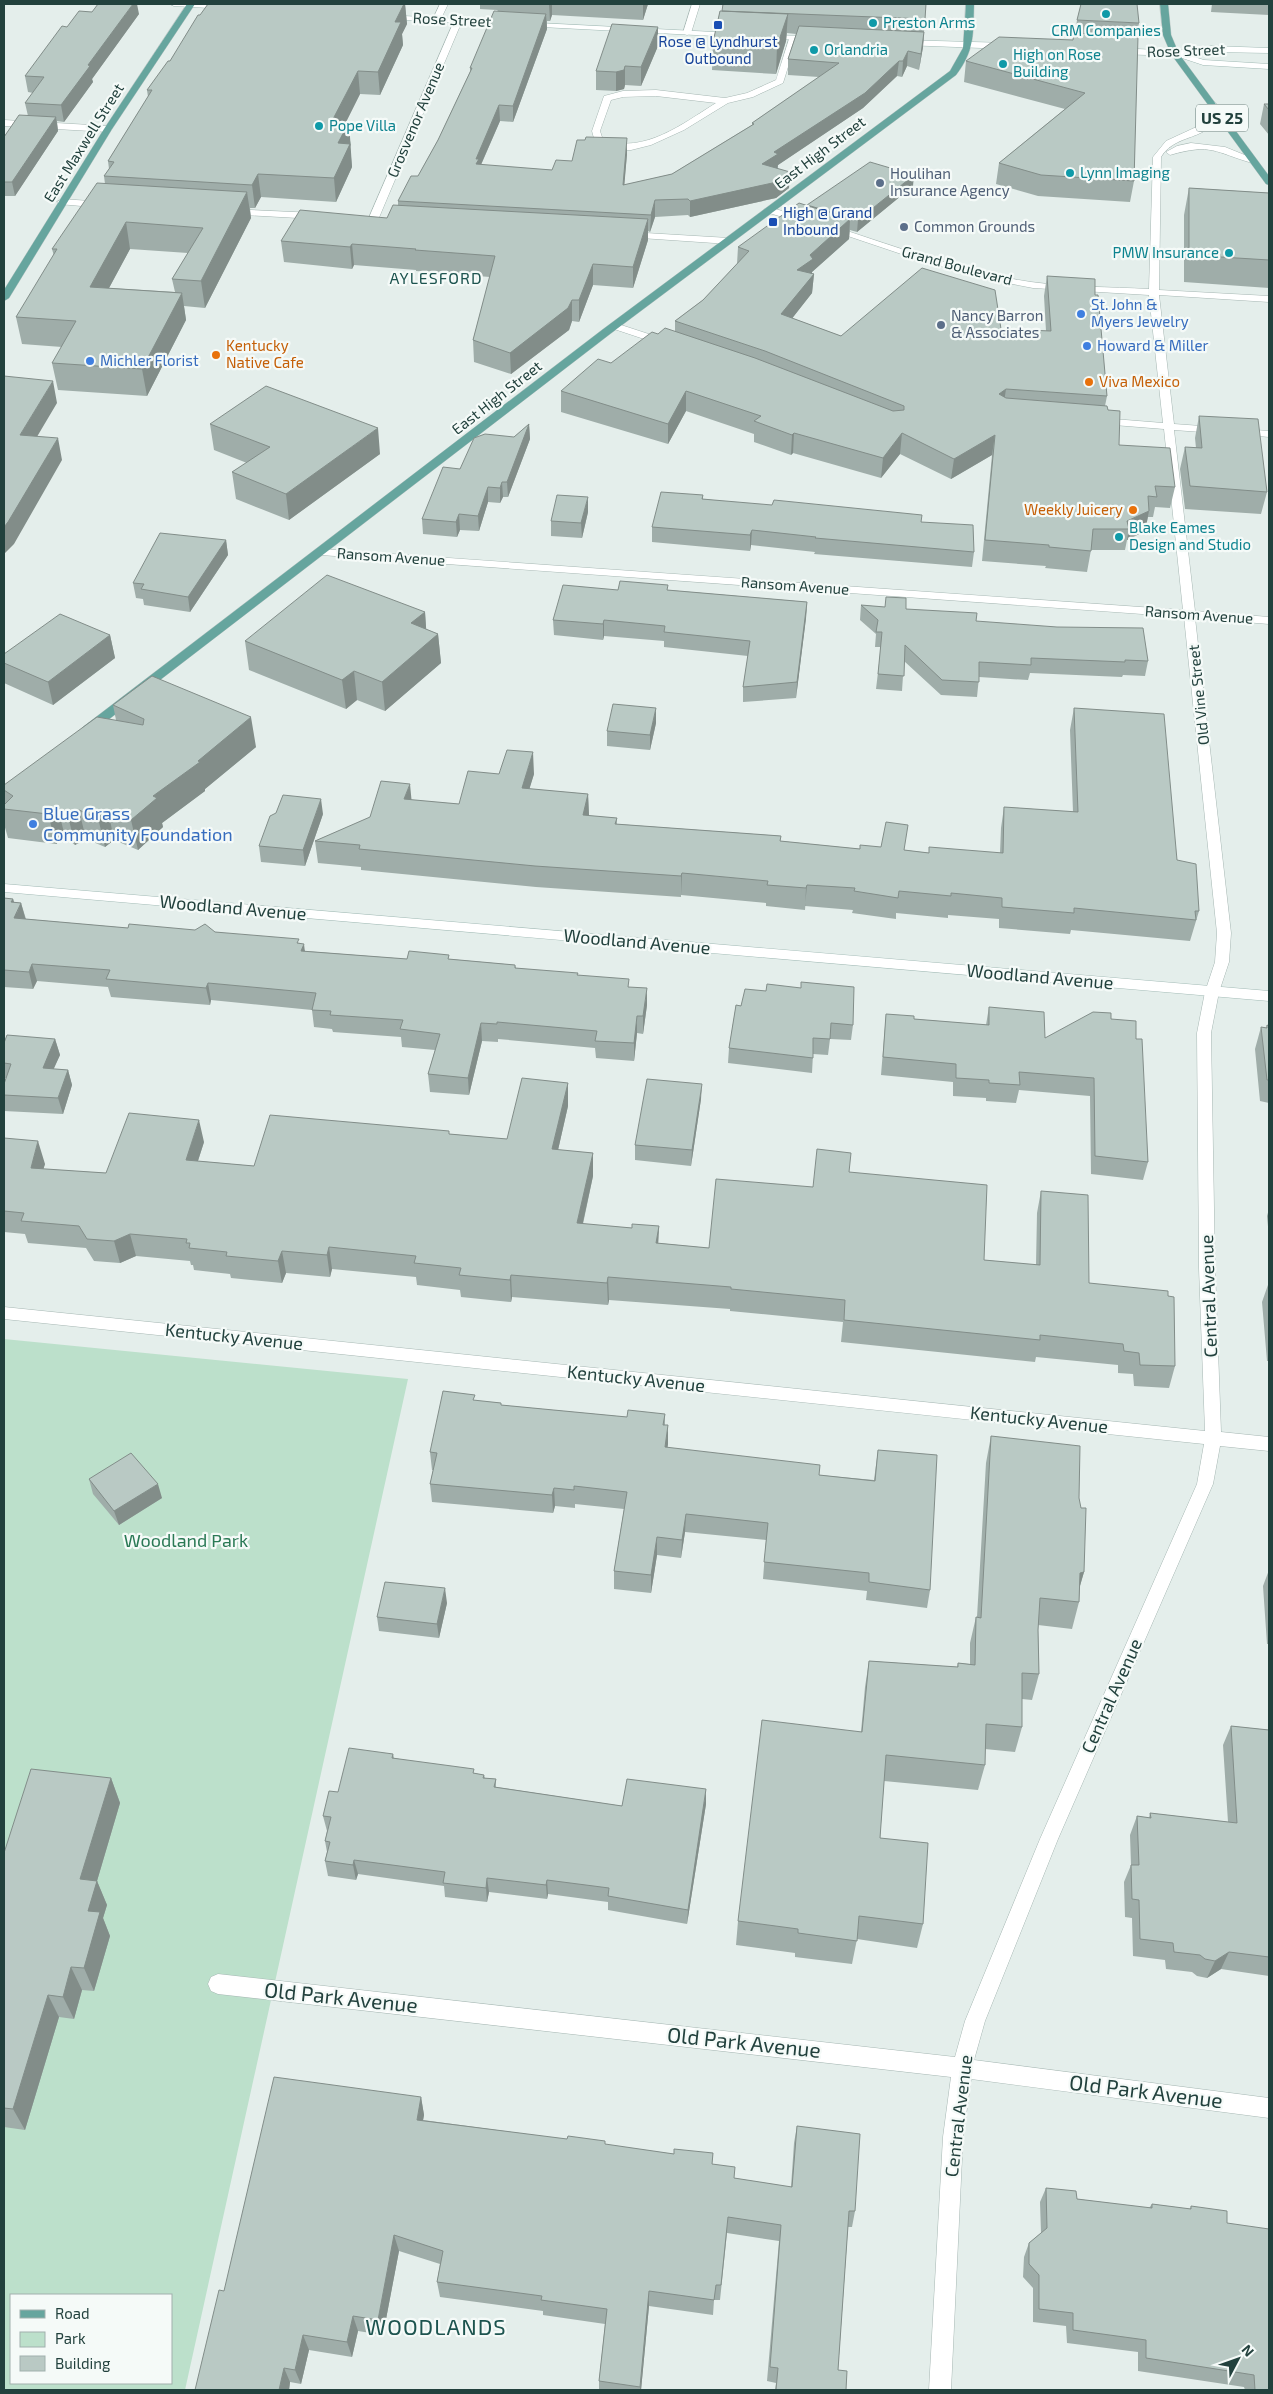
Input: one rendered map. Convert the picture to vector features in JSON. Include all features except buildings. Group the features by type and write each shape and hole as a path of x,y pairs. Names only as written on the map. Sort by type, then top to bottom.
{"main road":[{"name":"East Maxwell Street","path":"4,298 8,286 190,4"},
{"name":"East High Street","path":"76,739 615,326 953,73 960,66 970,45 970,4"},
{"name":"US 25","path":"1164,4 1167,35 1175,54 1269,182"}],"street":[{"path":"174,4 236,7"},
{"path":"437,19 444,4"},
{"path":"687,33 696,4"},
{"name":"Rose Street","path":"378,16 745,36"},
{"name":"Grosvenor Avenue","path":"388,220 370,219 458,21"},
{"path":"755,36 826,38"},
{"path":"725,100 652,142 629,148 608,146 599,142 596,131 607,98 623,94 656,93 725,100 750,95 780,81 792,38"},
{"path":"892,41 1017,46"},
{"name":"Rose Street","path":"1111,51 1175,54 1212,49 1269,51"},
{"path":"1175,54 1202,62 1269,67"},
{"path":"1157,157 1164,145 1210,124 1213,118 1212,103"},
{"path":"4,123 108,129"},
{"path":"1157,157 1183,147 1203,145 1234,152 1252,160"},
{"name":"Old Vine Street","path":"1157,157 1154,292 1224,933 1222,962 1212,992"},
{"path":"62,202 110,205"},
{"name":"Grand Boulevard","path":"769,210 975,274 1010,282 1269,299"},
{"path":"216,211 322,217"},
{"path":"619,234 729,241"},
{"path":"615,326 677,347"},
{"path":"1092,421 1269,434"},
{"name":"Ransom Avenue","path":"321,552 1269,620"},
{"name":"Woodland Avenue","path":"4,888 1269,996"},
{"name":"Central Avenue","path":"940,2390 953,2137 962,2068 975,2020 1046,1848 1205,1484 1213,1439 1207,1268 1204,1033 1212,992"},
{"name":"Kentucky Avenue","path":"4,1313 1269,1444"},
{"name":"Old Park Avenue","path":"218,1984 962,2068 1269,2108"}],"green space":[{"name":"Woodland Park","path":"4,1339 408,1379 185,2390 4,2390"}],"place":[{"name":"CRM Companies","path":"1106,14"},
{"name":"Preston Arms","path":"873,23"},
{"name":"Rose @ Lyndhurst Outbound","path":"718,25"},
{"name":"Orlandria","path":"814,50"},
{"name":"High on Rose Building","path":"1003,64"},
{"name":"Pope Villa","path":"319,126"},
{"name":"Lynn Imaging","path":"1070,173"},
{"name":"Houlihan Insurance Agency","path":"880,183"},
{"name":"High @ Grand Inbound","path":"773,222"},
{"name":"Common Grounds","path":"904,227"},
{"name":"PMW Insurance","path":"1229,253"},
{"name":"St. John & Myers Jewelry","path":"1081,314"},
{"name":"Nancy Barron & Associates","path":"941,325"},
{"name":"Howard & Miller","path":"1087,346"},
{"name":"Kentucky Native Cafe","path":"216,355"},
{"name":"Michler Florist","path":"90,361"},
{"name":"Viva Mexico","path":"1089,382"},
{"name":"Weekly Juicery","path":"1133,510"},
{"name":"Blake Eames Design and Studio","path":"1119,537"},
{"name":"Blue Grass Community Foundation","path":"33,824"}],"district":[{"name":"AYLESFORD","path":"436,278"},
{"name":"WOODLANDS","path":"436,2327"}]}
